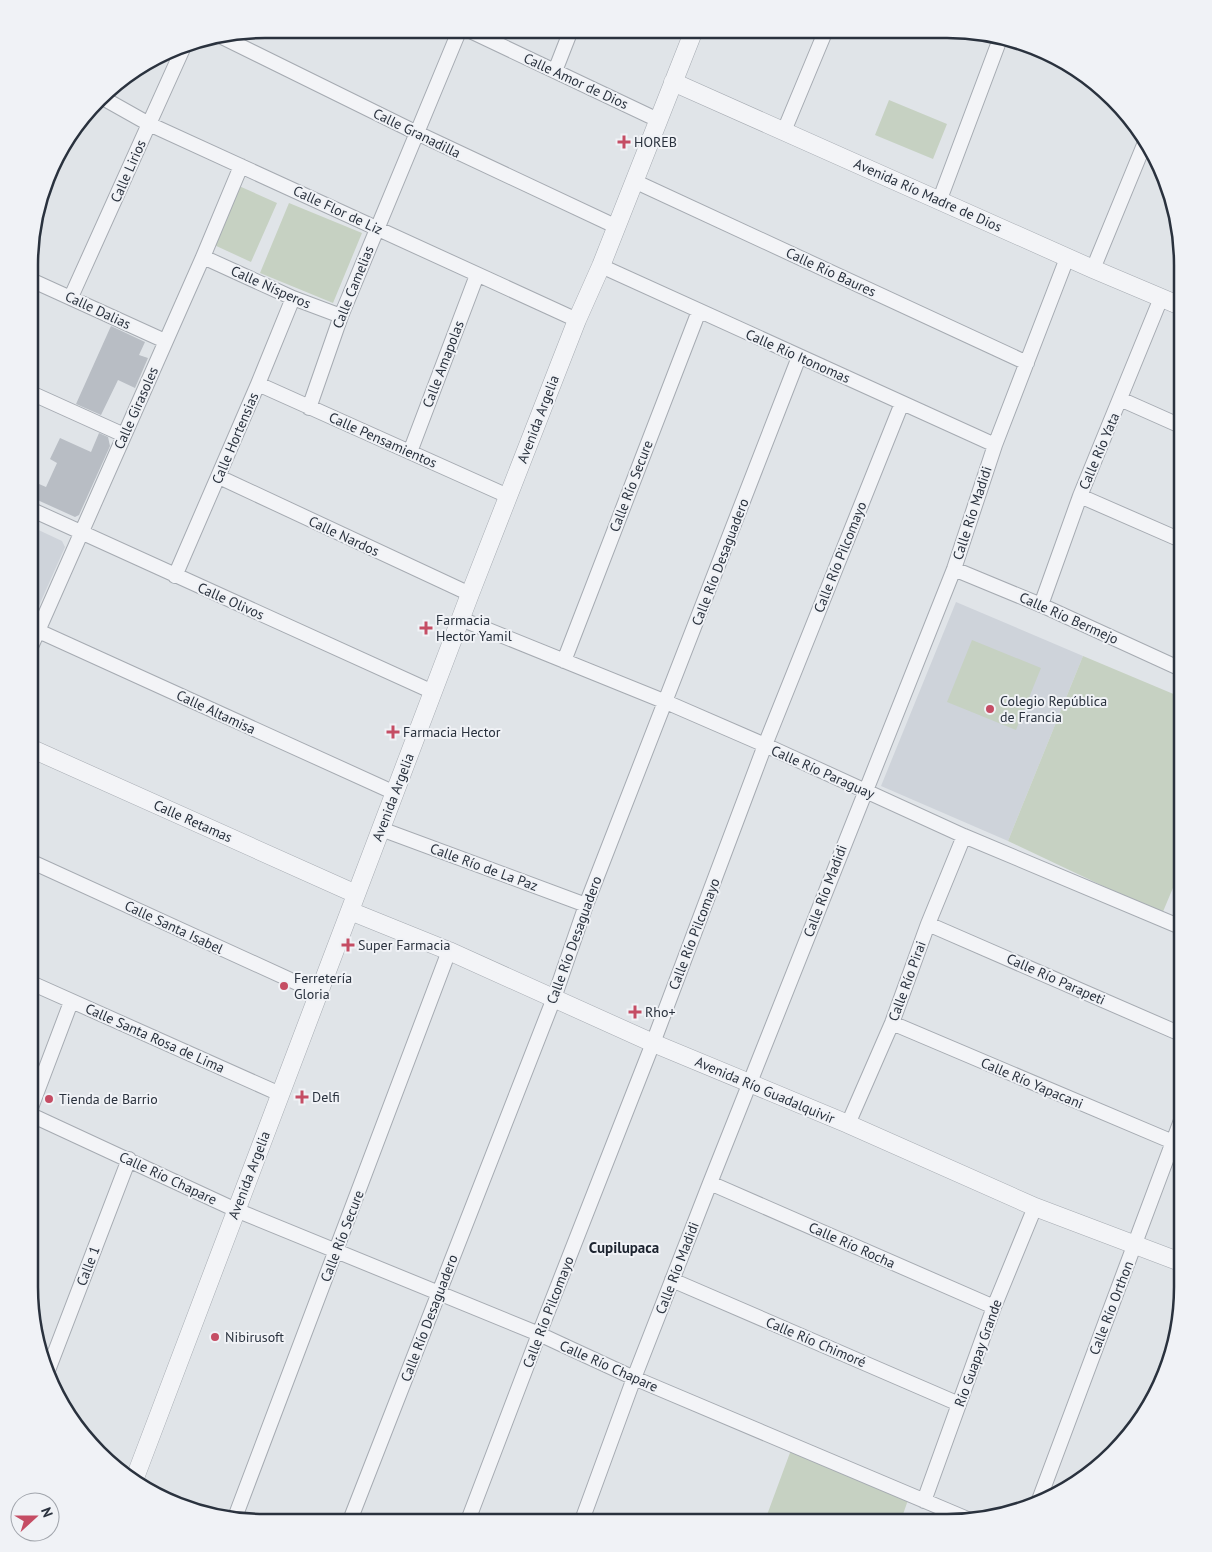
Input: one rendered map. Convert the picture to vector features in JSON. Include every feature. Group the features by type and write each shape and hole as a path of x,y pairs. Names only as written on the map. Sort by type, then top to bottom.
{"street":[{"name":"Calle Camelias","path":"309,408 341,316 456,38"},
{"name":"Calle Amor de Dios","path":"485,38 658,120"},
{"path":"555,72 568,38"},
{"name":"Avenida Argelia","path":"136,1474 470,594 577,320 601,266 615,226 691,38"},
{"path":"784,131 823,38"},
{"name":"Calle Granadilla","path":"229,40 417,133 615,226"},
{"path":"940,200 998,43"},
{"name":"Calle Lirios","path":"71,298 181,54"},
{"name":"Avenida Río Madre de Dios","path":"674,82 1067,258 1174,303"},
{"name":"Calle Flor de Liz","path":"108,101 150,124 577,320"},
{"path":"1093,269 1142,149"},
{"name":"Calle Girasoles","path":"38,632 203,257 241,166"},
{"name":"Calle Río Baures","path":"634,181 1027,363"},
{"name":"Calle Nísperos","path":"203,257 293,298 341,316"},
{"name":"Calle Río Madidi","path":"584,1514 672,1280 954,569 995,445 1067,258"},
{"name":"Calle Río Itonomas","path":"601,266 995,445"},
{"name":"Calle Amapolas","path":"410,452 477,275"},
{"name":"Calle Dalias","path":"38,283 165,341"},
{"name":"Calle Hortensias","path":"175,576 219,477 293,298"},
{"name":"Calle Río Yata","path":"1041,605 1080,496 1161,298"},
{"name":"Calle Río Secure","path":"564,661 699,311"},
{"name":"Calle Río Desaguadero","path":"353,1514 554,998 586,905 799,357"},
{"name":"Calle Pensamientos","path":"258,384 508,496"},
{"path":"38,397 124,436"},
{"path":"1120,399 1174,423"},
{"name":"Calle Río Pilcomayo","path":"470,1514 653,1043 765,745 902,403"},
{"name":"Calle Nardos","path":"219,477 470,594"},
{"path":"1080,496 1174,537"},
{"name":"Calle Olivos","path":"38,514 433,692"},
{"name":"Calle Río Bermejo","path":"954,569 1041,605 1174,666"},
{"name":"Calle Río Paraguay","path":"461,619 666,702 964,836 1174,924"},
{"name":"Calle Altamisa","path":"38,632 395,793"},
{"name":"Calle Retamas","path":"38,752 356,894"},
{"name":"Calle Río de La Paz","path":"381,829 586,905"},
{"name":"Calle Río Pirai","path":"848,1124 892,1023 928,924 964,836"},
{"name":"Calle Santa Isabel","path":"38,865 319,993"},
{"name":"Avenida Río Guadalquivir","path":"350,911 449,951 653,1043 848,1124 1035,1207 1174,1261"},
{"name":"Calle Río Parapeti","path":"928,924 1174,1031"},
{"name":"Calle Río Secure","path":"237,1513 449,951"},
{"name":"Calle Santa Rosa de Lima","path":"38,986 280,1094"},
{"path":"38,1089 71,1002"},
{"name":"Calle Río Yapacani","path":"892,1023 1173,1142"},
{"name":"Calle Río Chapare","path":"38,1117 236,1210 539,1334 634,1378 955,1514"},
{"name":"Calle Río Orthon","path":"1041,1494 1173,1142"},
{"name":"Calle 1","path":"51,1363 129,1159"},
{"name":"Calle Río Rocha","path":"710,1183 994,1307"},
{"name":"Río Guapay Grande","path":"924,1501 994,1307 1035,1207"},
{"name":"Calle Río Chimoré","path":"672,1280 959,1404"}],"shaded area":[{"path":"38,530 62,541 65,547 38,608"},
{"path":"956,602 1083,656 1008,841 881,786"}],"green space":[{"path":"889,100 947,124 933,159 875,135"},
{"path":"239,186 277,203 251,262 212,244"},
{"path":"289,203 362,233 333,303 260,273"},
{"path":"972,640 1041,668 1016,730 947,702"},
{"path":"1083,656 1174,694 1174,885 1162,914 1008,841"},
{"path":"791,1450 908,1500 903,1514 767,1514"}],"building":[{"path":"111,326 145,342 139,355 148,358 135,388 118,380 101,415 76,404"},
{"path":"99,433 108,437 110,446 79,515 75,517 38,500 39,484 46,487 57,463 50,459 60,438 91,452"}],"place":[{"name":"HOREB","path":"624,142"},
{"name":"Farmacia Hector Yamil","path":"426,628"},
{"name":"Colegio República de Francia","path":"990,709"},
{"name":"Farmacia Hector","path":"393,732"},
{"name":"Super Farmacia","path":"348,945"},
{"name":"Ferretería Gloria","path":"284,986"},
{"name":"Rho+","path":"635,1012"},
{"name":"Delfi","path":"302,1097"},
{"name":"Tienda de Barrio","path":"49,1099"},
{"name":"Nibirusoft","path":"215,1337"}],"district":[{"name":"Cupilupaca","path":"624,1248"}]}
